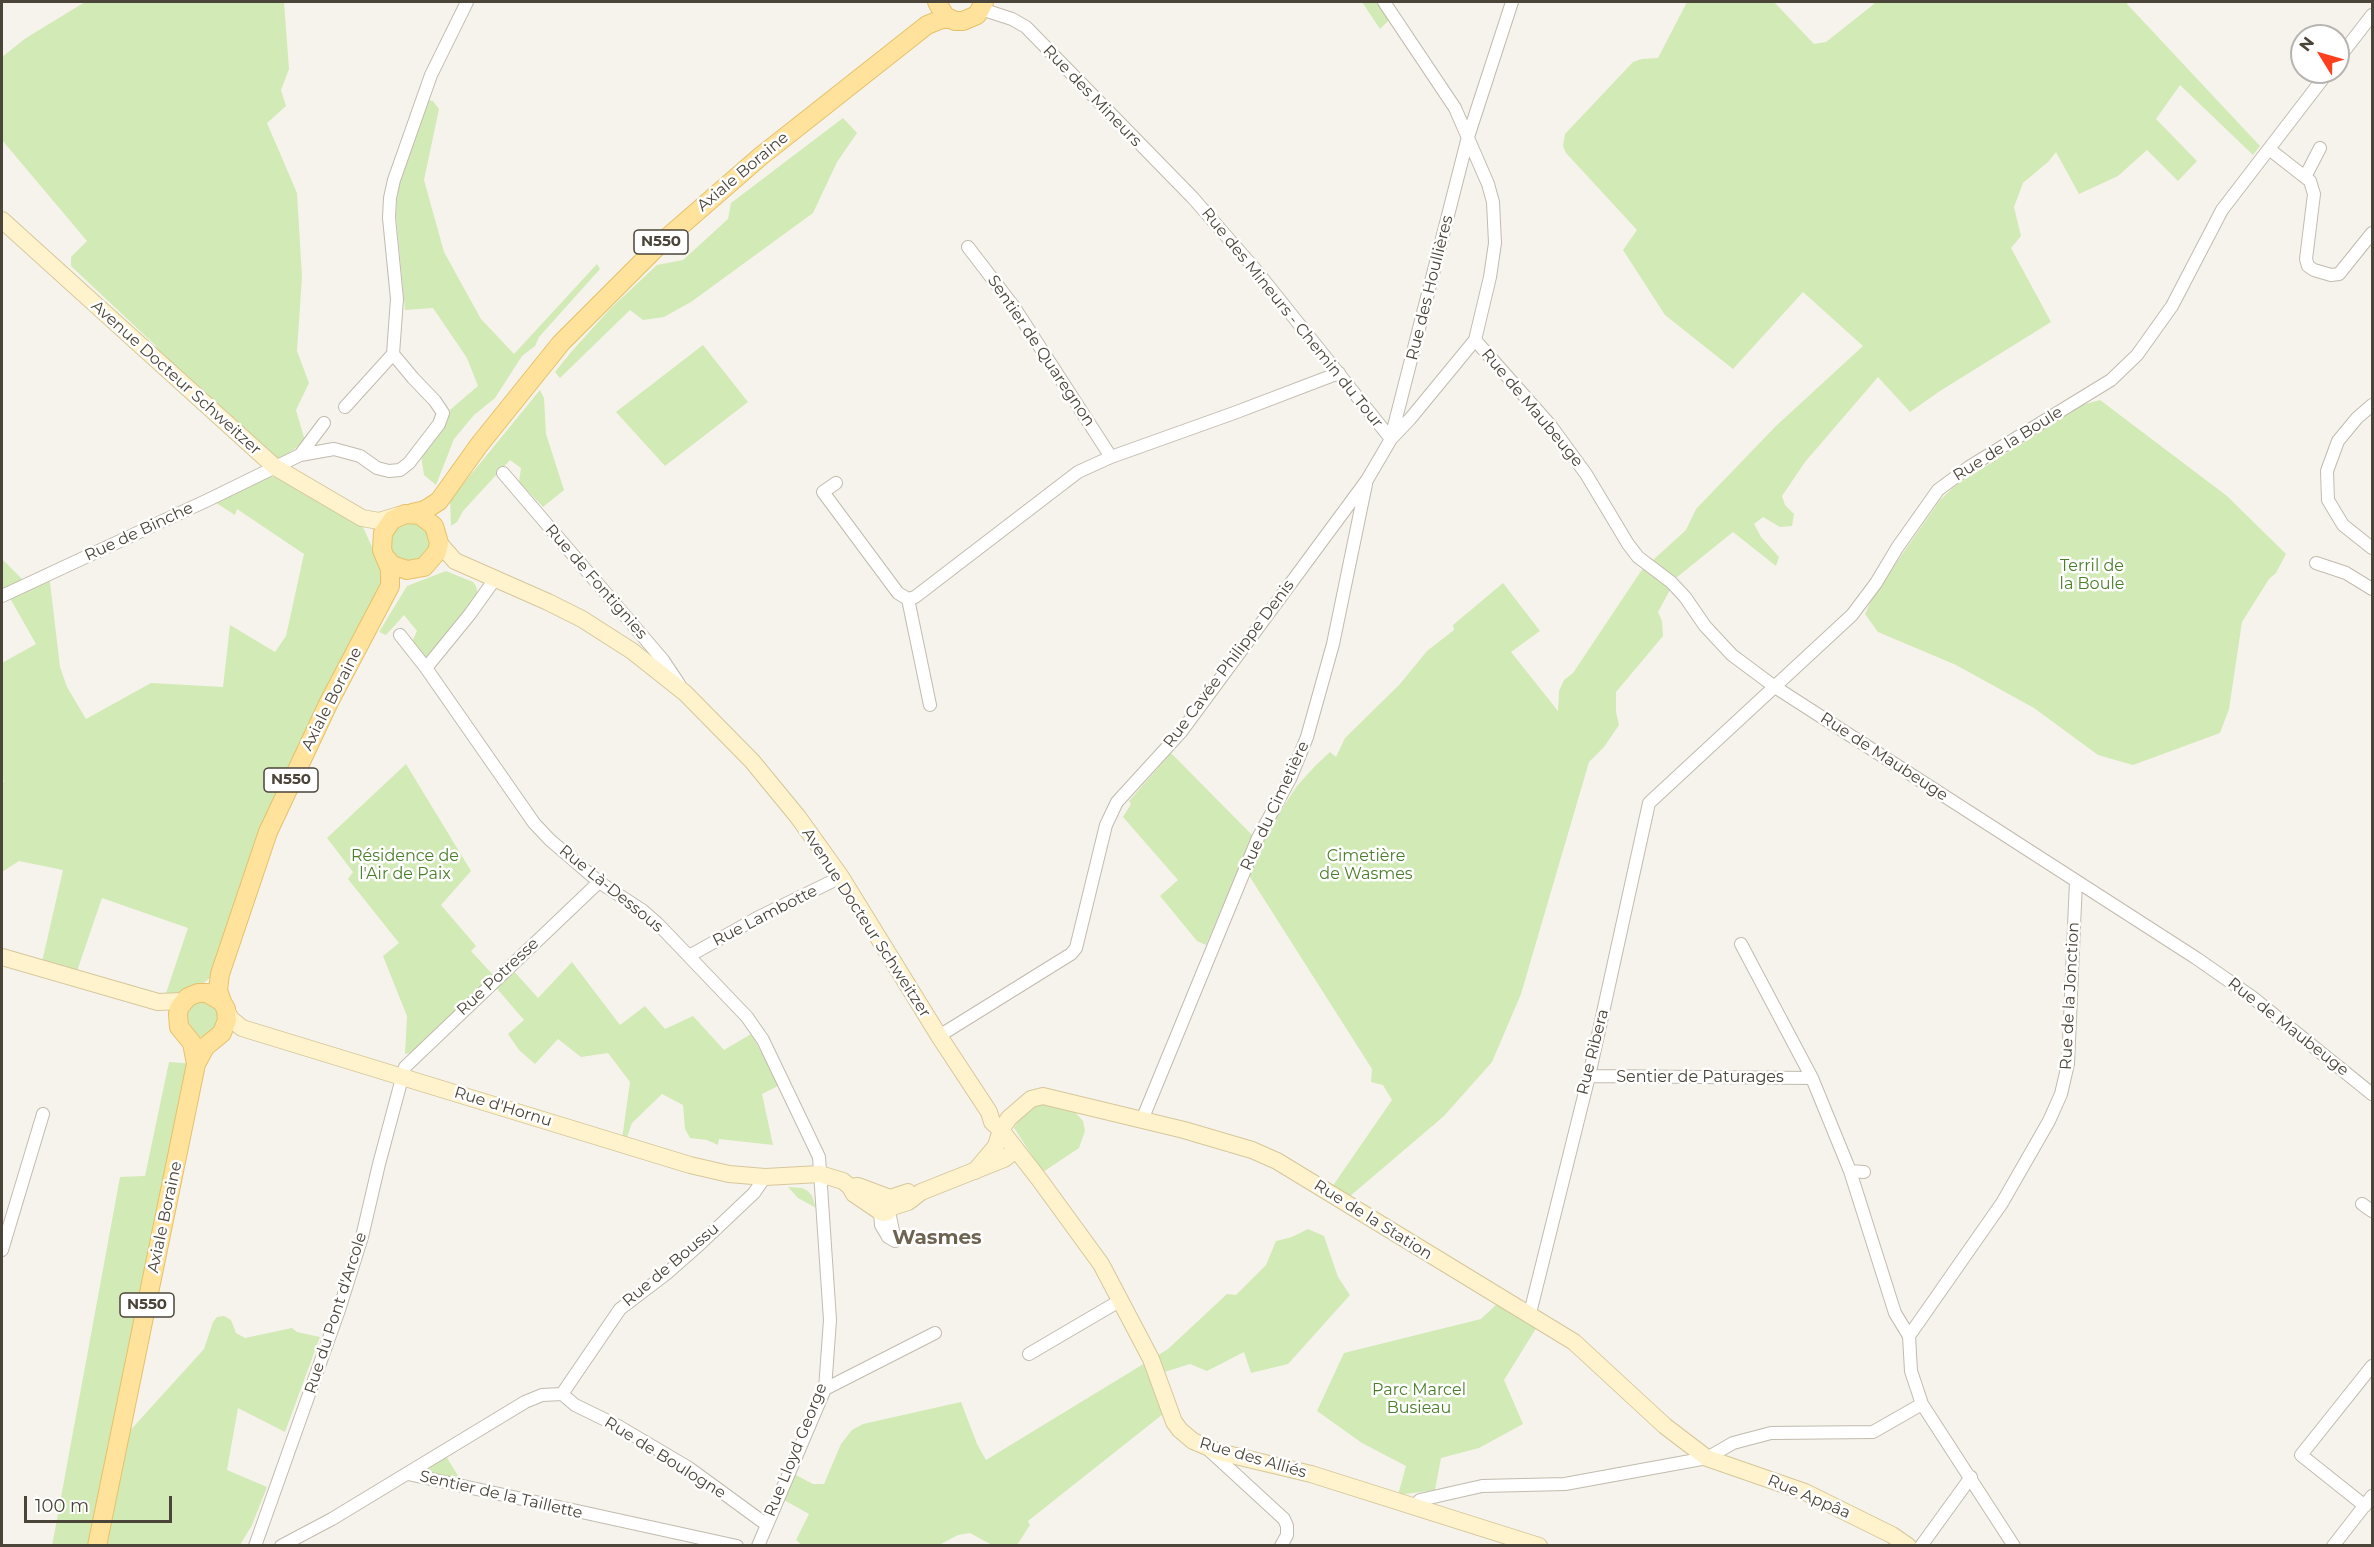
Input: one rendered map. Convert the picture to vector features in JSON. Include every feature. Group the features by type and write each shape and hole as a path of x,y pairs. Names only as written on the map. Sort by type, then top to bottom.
{"main road":[{"path":"937,2 941,11 951,19"},
{"path":"927,25 937,2"},
{"name":"N550","path":"927,25 942,20 970,19 983,5"},
{"name":"Axiale Boraine","path":"420,568 436,552 435,513 439,501 561,344 621,281 708,200 927,25"},
{"name":"Axiale Boraine","path":"220,974 254,868 276,812 329,702 386,596 391,579 383,534 392,520 405,514 425,510 439,501"},
{"path":"405,514 420,515 436,535"},
{"path":"385,554 399,568 420,568"},
{"name":"N550","path":"386,596 403,577 420,568"},
{"path":"196,1064 192,1043 182,1029 179,1008 193,995 214,982 220,974"},
{"name":"N550","path":"220,974 218,990 224,1007"},
{"path":"193,995 207,993 224,1007"},
{"name":"Axiale Boraine","path":"97,1545 196,1064 202,1052 226,1027 224,1007"},
{"path":"182,1029 198,1042 217,1037"}],"street":[{"path":"345,407 393,354 397,299 389,218 390,198 400,162 431,75 467,2"},
{"path":"1384,2 1455,108 1488,184 1496,224 1490,277 1475,340 1391,439"},
{"name":"Rue des Houllières","path":"1391,439 1468,138 1512,2"},
{"name":"Rue des Mineurs","path":"983,5 1026,27 1193,198"},
{"path":"2350,44 2373,15"},
{"name":"Rue de la Boule","path":"1658,793 1852,615 1938,490 1969,467 2111,380 2137,355 2172,306 2222,210 2319,84"},
{"path":"2305,177 2320,148"},
{"path":"2269,149 2310,181 2314,194 2306,259 2308,266 2331,275 2339,274 2373,233"},
{"name":"Rue des Mineurs - Chemin du Tour","path":"1193,198 1255,269 1391,439"},
{"name":"Avenue Docteur Schweitzer","path":"2,220 275,467 362,518"},
{"name":"Sentier de Quaregnon","path":"968,246 1014,307 1111,457"},
{"name":"Rue de Maubeuge","path":"1475,340 1551,426 1586,474 1628,544 1649,565 1671,582 1685,597 1705,626 1732,655 1776,687 2252,997 2373,1094"},
{"path":"275,467 300,455 334,449 360,456 377,468 389,471 400,470 409,463 439,424 443,413 393,354"},
{"path":"911,598 1078,472 1111,457 1339,373"},
{"path":"2373,405 2357,418 2338,441 2327,471 2328,500 2343,525 2373,548"},
{"path":"300,455 324,423"},
{"name":"Rue Cavée Philippe Denis","path":"939,1036 1071,954 1076,948 1106,825 1118,802 1187,723 1367,480 1391,439"},
{"name":"Rue de Binche","path":"2,596 275,467"},
{"name":"Rue de Fontignies","path":"503,473 663,660 685,693"},
{"name":"Rue du Cimetière","path":"1142,1120 1258,838 1294,771 1307,737 1333,644 1367,480"},
{"path":"836,483 823,492 898,593 911,598"},
{"path":"362,518 379,521 405,514"},
{"path":"362,518 372,529 385,554"},
{"path":"436,535 455,561"},
{"path":"420,568 439,561 455,561"},
{"name":"Avenue Docteur Schweitzer","path":"455,561 548,602 608,635 662,673 685,693 752,761 798,817 841,878 939,1036 989,1112 999,1116 1003,1126"},
{"path":"2316,563 2346,573 2373,589"},
{"path":"426,668 495,579"},
{"path":"911,598 930,705"},
{"name":"Rue Là-Dessous","path":"400,635 426,668 534,823 550,840 599,882 642,910 747,1017 763,1040 817,1150 820,1174"},
{"name":"Rue Ribera","path":"1530,1313 1589,1076 1649,803 1658,793"},
{"name":"Rue Lambotte","path":"689,956 757,918 841,878"},
{"name":"Rue de la Jonction","path":"1909,1336 2002,1203 2049,1122 2064,1084 2070,1047 2076,881"},
{"name":"Rue Potresse","path":"402,1076 405,1067 418,1052 599,882"},
{"path":"1740,944 1812,1078 1850,1171 1895,1313 1909,1336 1911,1371 1922,1404 2014,1545"},
{"path":"2,971 9,959 158,1002 182,1001 193,995"},
{"path":"158,1002 172,1013 182,1029"},
{"path":"224,1007 231,1019 242,1028"},
{"path":"217,1037 242,1028"},
{"name":"Rue d'Hornu","path":"242,1028 690,1165 729,1174 765,1177 820,1174"},
{"name":"Rue du Pont d'Arcole","path":"255,1545 339,1310 362,1237 402,1076"},
{"name":"Sentier de Paturages","path":"1589,1076 1812,1078"},
{"name":"Rue de la Station","path":"975,1171 996,1146 1003,1126 1019,1107 1031,1099 1042,1096 1224,1141 1277,1161 1502,1300 1530,1313 1574,1342 1592,1356 1665,1426 1707,1458"},
{"path":"2,1250 43,1114"},
{"path":"820,1174 843,1181 850,1187 858,1186 885,1205 908,1192 921,1192 1004,1159 1016,1150 1003,1126"},
{"name":"Rue des Alliés","path":"1016,1150 1101,1264 1158,1374 1174,1422 1193,1441 1219,1452 1298,1470 1414,1506 1512,1541 1539,1545"},
{"path":"1850,1171 1864,1172"},
{"name":"Rue Lloyd George","path":"758,1545 825,1389 830,1320 820,1174"},
{"name":"Rue de Boussu","path":"562,1394 620,1309 699,1245 754,1193 765,1177"},
{"path":"2362,1204 2373,1212"},
{"path":"1029,1354 1121,1300"},
{"path":"825,1389 935,1333"},
{"path":"2333,1545 2369,1501 2301,1455 2373,1366"},
{"path":"408,1474 525,1402 542,1395 562,1394"},
{"name":"Rue de Boulogne","path":"562,1394 575,1405 618,1426 689,1468 766,1525"},
{"path":"1414,1506 1420,1500 1482,1486 1565,1484 1707,1458 1733,1443 1771,1433 1873,1432 1922,1404"},
{"path":"1205,1446 1284,1519 1287,1535 1281,1545"},
{"name":"Rue Appâa","path":"1707,1458 1805,1492 1908,1545"},
{"name":"Sentier de la Taillette","path":"281,1545 332,1520 408,1474 564,1510 737,1545"},
{"path":"1921,1545 1971,1477"}],"green space":[{"path":"85,2 284,2 289,69 281,90 286,106 267,123 297,193 302,277 297,351 309,383 296,410 305,441 281,459 272,456 159,352 156,346 71,266 71,257 87,241 2,140 2,57 26,38"},
{"path":"1362,2 1376,2 1389,20 1380,29"},
{"name":"Cimetière de Wasmes","path":"1687,2 1774,2 1814,44 1826,42 1874,4 1873,2 2127,2 2260,146 2253,155 2180,85 2156,119 2197,161 2178,181 2147,150 2118,176 2079,194 2056,152 2023,183 2014,207 2021,236 2011,248 2051,322 1910,412 1878,377 1805,462 1782,496 1785,505 1794,514 1792,526 1780,527 1763,517 1754,524 1761,537 1779,557 1776,566 1733,532 1671,582 1670,590 1658,612 1662,621 1663,636 1616,692 1616,712 1619,725 1604,747 1589,762 1521,994 1492,1062 1444,1116 1349,1197 1332,1187 1392,1100 1383,1085 1371,1082 1372,1069 1248,874 1269,828 1297,786 1316,765 1330,752 1336,757 1345,738 1400,684 1427,651 1454,630 1453,625 1503,583 1540,631 1511,652 1558,711 1559,691 1564,680 1573,673 1641,571 1686,530 1696,509 1776,426 1863,346 1803,292 1733,369 1665,315 1623,250 1637,230 1566,153 1563,146 1565,134 1633,62 1658,58"},
{"path":"427,100 433,101 439,109 424,180 444,252 481,319 514,354 597,264 600,269 539,337 535,346 522,356 495,398 474,415 454,439 436,485 424,475 421,456 451,409 478,386 467,358 433,308 405,310 396,214 398,182"},
{"path":"843,118 857,133 837,162 813,213 691,302 664,317 643,320 630,310 560,378 555,372 572,351 611,308 657,265 683,260 728,219 731,203"},
{"path":"703,345 748,402 665,466 616,412"},
{"path":"540,390 544,398 546,434 564,490 543,507 519,482 521,468 510,460 463,511 457,522 451,526 450,500"},
{"name":"Terril de la Boule","path":"2100,400 2227,496 2286,554 2276,573 2269,579 2242,622 2229,709 2220,733 2133,765 2098,755 2034,708 1956,665 1878,632 1865,614 1873,596 1940,500 1956,485 2082,405"},
{"path":"265,477 286,480 362,525 384,573 384,581 211,977 200,986 164,999 188,928 102,898 77,971 42,962 63,870 19,861 2,872 2,783 4,781 2,776 2,663 36,644 7,593 49,574 60,667 67,687 86,719 151,683 223,687 230,625 275,652 286,636 304,554 237,509 235,515 210,499"},
{"path":"401,522 421,523 432,541 422,561 400,562 390,552 388,538"},
{"path":"2,559 23,580 2,590"},
{"path":"446,571 473,582 478,595 428,656 421,656 411,644 417,631 404,615 386,635 379,632 407,586"},
{"path":"1171,753 1253,836 1206,945 1197,941 1160,896 1178,880 1123,817 1131,804 1129,801"},
{"name":"Résidence de l'Air de Paix","path":"406,764 471,871 441,905 476,946 471,951 494,976 414,1052 405,1054 407,1016 383,956 399,943 348,879 353,872 327,838"},
{"path":"572,962 620,1025 645,1006 665,1029 693,1016 724,1050 751,1034 780,1085 762,1094 773,1145 719,1139 718,1145 707,1140 690,1138 685,1129 683,1105 662,1094 632,1123 626,1140 622,1139 630,1082 608,1053 581,1057 558,1039 535,1064 519,1050 508,1034 524,1020 493,984 512,969 538,998"},
{"path":"203,999 219,1008 220,1027 204,1037 198,1037 188,1030 184,1013 187,1007"},
{"path":"169,1062 196,1064 97,1545 52,1546 120,1177 145,1176"},
{"path":"1042,1104 1075,1112 1083,1121 1085,1131 1079,1148 1043,1172 1014,1128 1021,1115 1034,1106"},
{"path":"788,1187 808,1191 816,1208 798,1198"},
{"path":"1308,1229 1324,1236 1338,1277 1350,1295 1288,1364 1251,1373 1244,1352 1207,1371 1190,1364 1158,1374 1163,1414 1028,1521 1030,1525 1017,1545 992,1545 970,1533 958,1535 939,1545 802,1545 796,1540 809,1514 784,1500 794,1474 813,1484 824,1484 841,1444 852,1430 863,1424 961,1402 977,1444 986,1460 1168,1349 1227,1294 1236,1295 1266,1265 1276,1241 1292,1237"},
{"name":"Parc Marcel Busieau","path":"1498,1303 1540,1322 1504,1380 1523,1424 1479,1448 1441,1458 1435,1490 1398,1495 1406,1466 1362,1443 1317,1411 1344,1353 1481,1319"},
{"path":"224,1316 231,1320 236,1333 245,1338 292,1328 297,1332 320,1337 285,1432 238,1408 227,1470 267,1487 252,1525 240,1545 103,1546 126,1435 204,1349 213,1322 217,1317"},
{"path":"444,1453 465,1487 408,1474"}],"district":[{"name":"Wasmes","path":"937,1238"}]}
